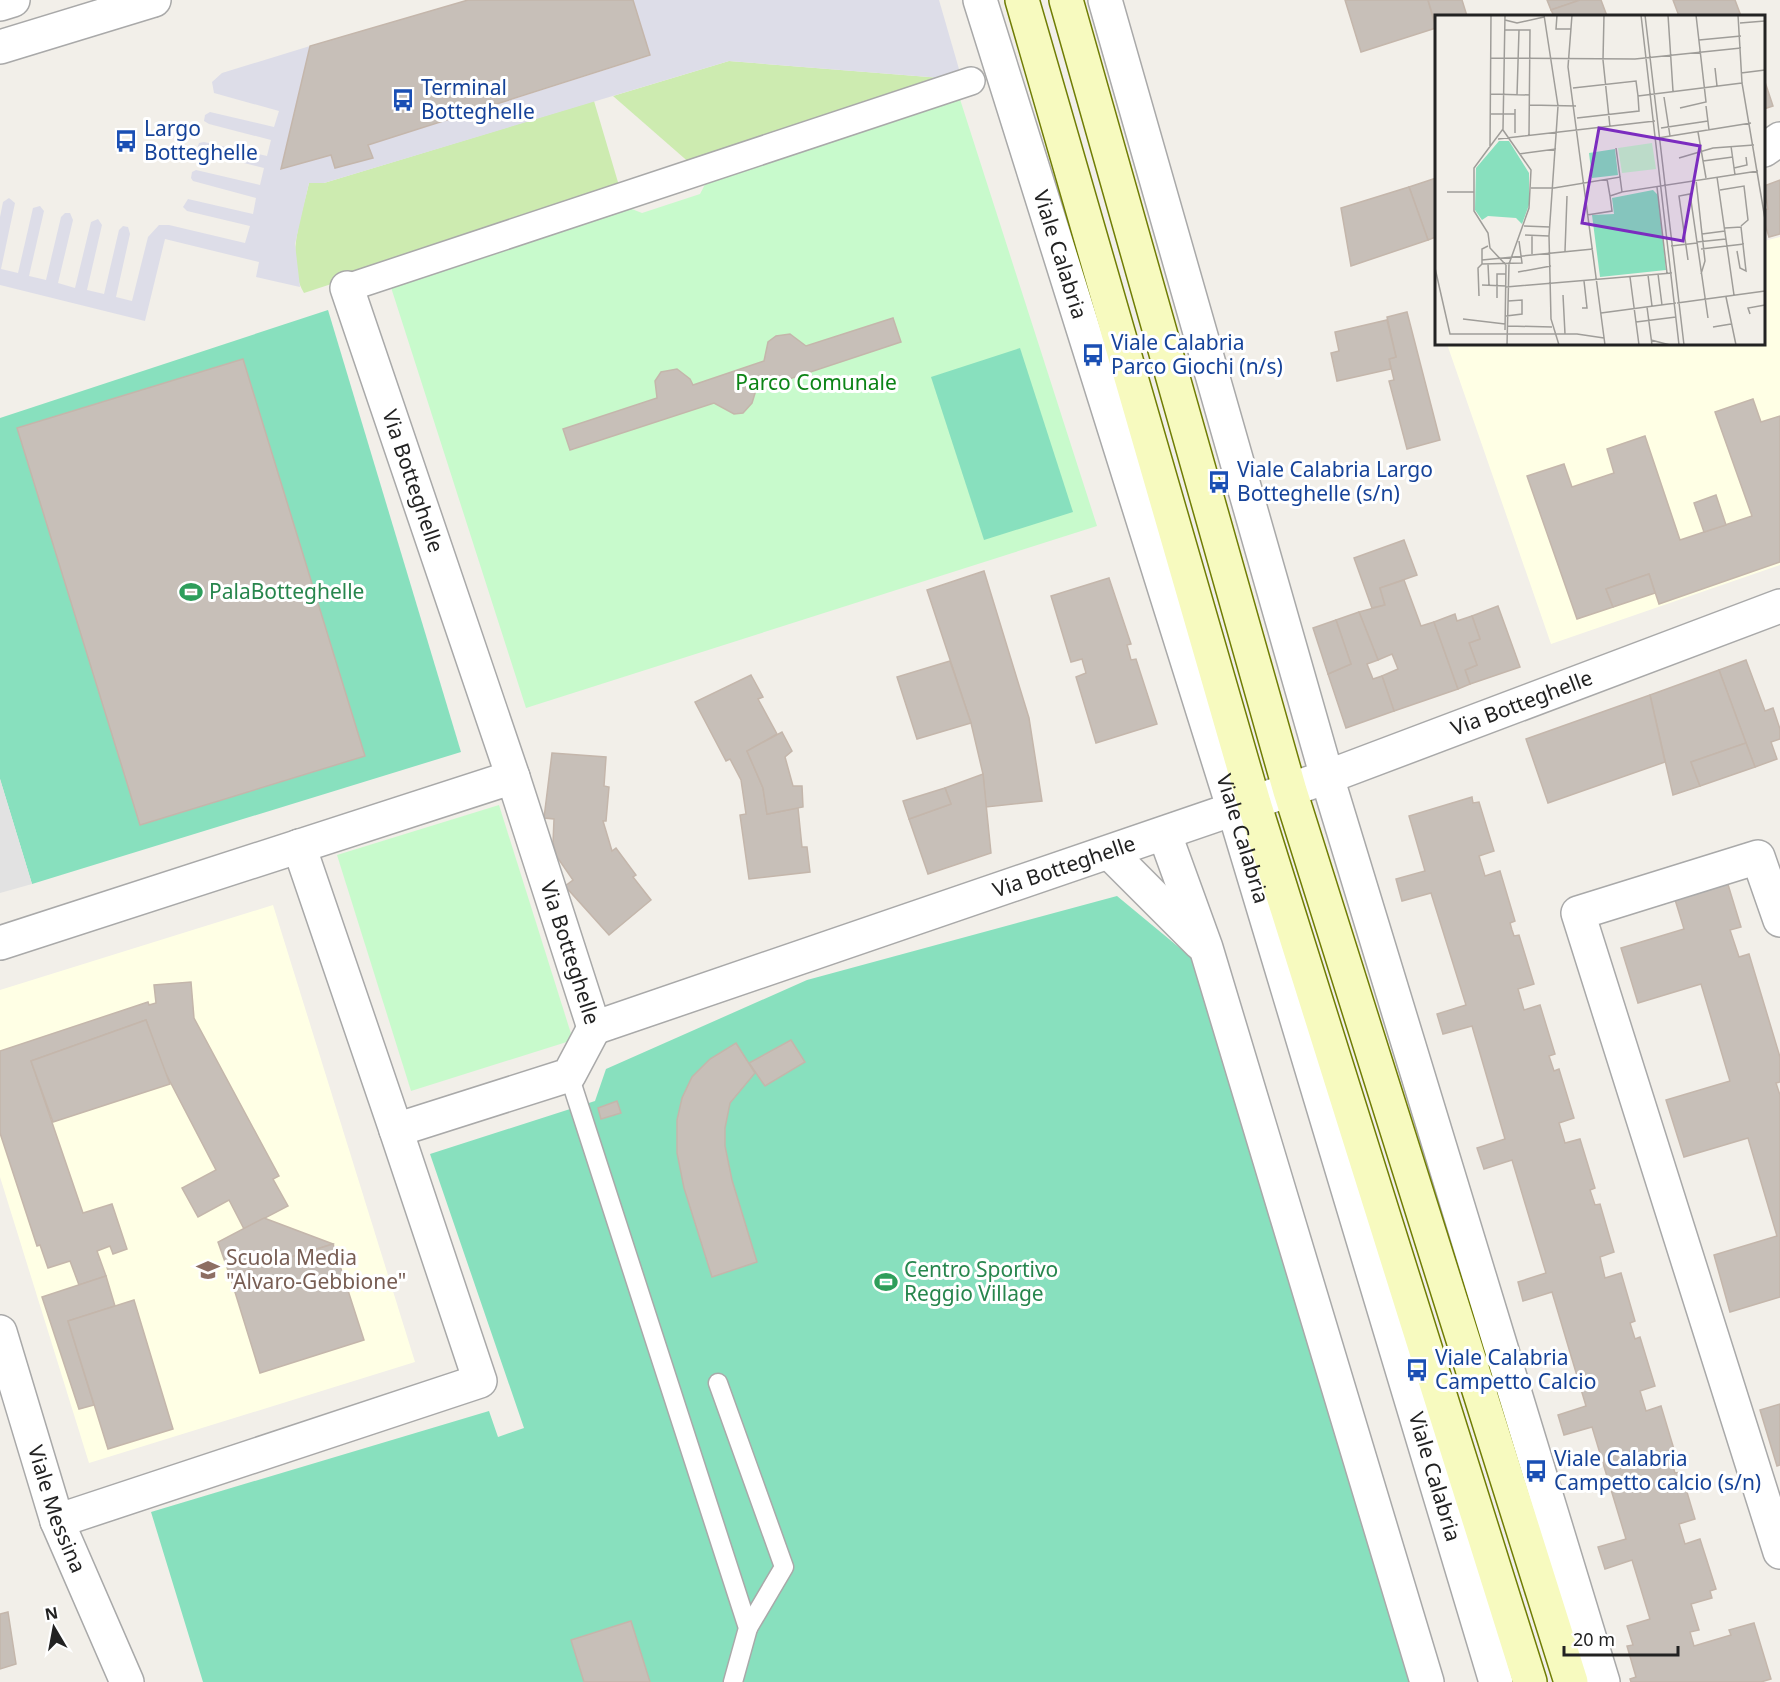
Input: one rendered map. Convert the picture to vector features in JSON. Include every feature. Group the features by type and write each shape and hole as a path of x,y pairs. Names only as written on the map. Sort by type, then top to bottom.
{"main road":[{"name":"Viale Calabria","path":"1022,0 1244,806 1530,1682"},
{"path":"1066,0 1290,790 1571,1682"}],"street":[{"path":"0,4 13,0"},
{"path":"0,46 154,0"},
{"path":"1106,0 1328,777 1603,1682"},
{"name":"Viale Calabria","path":"988,2 1244,806 1496,1682"},
{"path":"347,288 971,81"},
{"path":"1765,149 1780,139"},
{"name":"Via Botteghelle","path":"347,288 513,777 594,1028 1328,777 1780,606"},
{"path":"0,943 513,777"},
{"path":"1165,834 1206,948 1427,1682"},
{"path":"57,1521 480,1381 298,846"},
{"path":"1110,853 1206,948"},
{"path":"1780,920 1758,857 1578,913 1780,1552"},
{"path":"396,1130 569,1075 594,1028"},
{"name":"Viale Messina","path":"0,1332 57,1521 127,1682"}],"lane":[{"path":"569,1075 748,1628"},
{"path":"718,1383 784,1567 748,1628 733,1682"}],"shaded area":[{"path":"633,0 939,0 961,76 954,79 729,61 324,183 309,183 295,244 300,287 256,277 259,262 165,239 145,321 0,285 0,217 3,202 9,198 15,203 1,269 18,273 33,208 40,206 44,211 29,276 46,280 61,217 65,213 70,213 73,220 58,283 75,288 91,222 98,219 102,225 87,290 104,294 119,230 123,226 128,227 130,234 116,297 132,301 148,237 159,225 169,225 245,243 250,226 187,211 183,207 188,199 253,214 256,198 193,181 191,178 192,172 196,170 260,185 264,168 199,152 197,149 199,143 204,142 267,156 271,140 204,121 205,115 210,112 274,127 279,111 214,93 212,82 222,73 310,46 281,168 331,155 335,168 372,158 368,145 649,56"},
{"path":"1780,237 1780,565 1551,644 1447,345 1765,345 1765,241"},
{"path":"0,779 32,884 0,893"},
{"name":"Scuola Media \"Alvaro-Gebbione\"","path":"273,905 415,1362 89,1463 0,1177 0,990"}],"green space":[{"path":"729,61 954,79 692,165 613,96"},
{"name":"Parco Comunale","path":"958,93 1097,526 526,708 388,278 619,204 642,213 700,194 712,171"},
{"path":"594,101 620,189 304,293 298,280 295,253 309,183 324,183"},
{"name":"PalaBotteghelle","path":"328,310 461,752 32,884 0,779 0,418"},
{"path":"1020,348 1073,512 984,540 931,377"},
{"path":"499,805 573,1040 411,1091 337,855"},
{"name":"Centro Sportivo Reggio Village","path":"1117,896 1204,968 1416,1682 203,1682 151,1512 489,1411 498,1437 524,1428 430,1154 595,1101 606,1069 807,980"}],"building":[{"name":"Terminal Botteghelle","path":"468,0 633,0 650,55 368,145 373,158 335,168 331,155 281,169 310,46"},
{"path":"1345,0 1428,0 1435,28 1361,52"},
{"path":"1428,0 1462,0 1467,15 1435,15 1435,23"},
{"path":"1547,0 1580,0 1551,10"},
{"path":"1580,0 1601,0 1607,15 1554,15 1551,10"},
{"path":"1673,0 1735,0 1741,15 1679,15"},
{"path":"1765,82 1773,106 1765,109"},
{"path":"1435,178 1435,237 1428,240 1409,187"},
{"path":"1780,180 1780,234 1769,237 1765,224 1765,210 1768,209 1765,186"},
{"path":"1409,187 1428,240 1351,266 1341,208"},
{"path":"1407,312 1440,440 1407,449 1389,381 1394,380 1389,359 1396,357 1387,317"},
{"path":"893,318 901,342 756,390 752,403 743,413 734,414 714,403 570,450 563,429 657,398 655,381 661,372 677,369 690,379 693,385 764,361 768,342 776,336 790,334 806,346"},
{"path":"1387,320 1396,357 1389,359 1391,369 1337,381 1331,353 1339,351 1335,332"},
{"name":"PalaBotteghelle","path":"243,359 365,756 140,825 17,428"},
{"path":"1753,399 1761,422 1780,416 1780,562 1659,604 1649,574 1606,589 1613,607 1577,619 1527,476 1564,464 1572,487 1614,473 1607,449 1645,436 1680,540 1752,516 1715,412"},
{"path":"1716,495 1726,525 1704,532 1694,503"},
{"path":"1404,540 1417,575 1380,588 1385,605 1372,608 1354,558"},
{"path":"984,571 1029,718 1042,801 986,807 983,774 971,723 927,590"},
{"path":"1649,574 1655,593 1613,607 1606,589"},
{"path":"1109,578 1131,644 1127,645 1131,660 1136,659 1157,724 1096,743 1076,677 1086,673 1082,659 1071,662 1051,596"},
{"path":"1404,580 1421,626 1434,622 1458,689 1394,711 1382,676 1398,669 1392,654 1378,660 1359,612 1385,605 1380,588"},
{"path":"1498,606 1520,667 1470,684 1465,670 1477,665 1469,643 1480,639 1472,616"},
{"path":"1359,612 1378,660 1367,664 1373,679 1382,676 1394,711 1346,728 1328,674 1351,664 1336,620"},
{"path":"1455,614 1457,621 1472,616 1480,639 1469,643 1477,665 1465,670 1470,684 1458,689 1434,622"},
{"path":"1336,620 1351,664 1328,674 1313,628"},
{"path":"1746,660 1765,711 1773,708 1780,729 1780,739 1771,742 1777,759 1755,767 1719,670"},
{"path":"950,661 971,723 917,739 897,677"},
{"path":"1719,670 1746,743 1691,762 1700,786 1673,795 1650,695"},
{"path":"751,675 763,697 758,699 777,734 747,751 763,788 767,814 798,808 802,847 807,847 810,872 749,879 740,815 746,814 741,780 730,759 726,761 695,702"},
{"path":"1650,695 1665,762 1548,803 1526,739"},
{"path":"782,732 792,751 785,757 793,786 802,786 803,807 767,814 763,788 747,751"},
{"path":"1746,743 1755,767 1700,786 1691,762"},
{"path":"552,753 606,757 604,786 609,787 606,821 603,821 612,851 616,848 636,875 633,877 651,900 609,935 565,886 573,880 557,857 553,843 554,819 544,818"},
{"path":"983,774 991,853 928,874 909,819 951,804 945,788"},
{"path":"945,788 951,804 909,819 903,801"},
{"path":"1472,797 1473,803 1479,802 1494,851 1479,856 1485,876 1500,871 1515,921 1510,923 1512,930 1514,936 1519,935 1534,984 1518,989 1524,1010 1540,1005 1555,1054 1549,1056 1554,1071 1559,1069 1574,1118 1559,1123 1565,1143 1580,1139 1595,1188 1590,1190 1595,1205 1600,1204 1614,1252 1600,1257 1605,1278 1621,1273 1635,1321 1630,1323 1635,1339 1640,1337 1655,1386 1640,1391 1646,1411 1661,1406 1676,1456 1670,1457 1675,1473 1681,1472 1695,1519 1679,1524 1685,1544 1700,1539 1716,1589 1710,1591 1712,1598 1691,1604 1699,1630 1690,1632 1694,1646 1731,1635 1729,1630 1754,1623 1771,1679 1761,1682 1631,1682 1630,1679 1636,1677 1627,1646 1633,1645 1627,1626 1650,1619 1632,1560 1605,1569 1598,1547 1626,1539 1592,1427 1564,1435 1558,1415 1586,1406 1552,1292 1523,1301 1518,1282 1546,1273 1512,1160 1484,1169 1477,1148 1505,1139 1472,1026 1443,1034 1437,1014 1466,1005 1431,893 1402,901 1396,879 1425,871 1409,816"},
{"path":"1726,878 1741,927 1730,930 1739,957 1749,954 1780,1057 1780,1082 1776,1083 1780,1095 1780,1297 1730,1312 1714,1255 1777,1236 1748,1138 1684,1157 1666,1100 1730,1081 1701,984 1638,1003 1621,948 1684,929 1673,893"},
{"path":"191,982 194,1018 279,1176 273,1179 288,1206 244,1229 229,1200 198,1217 182,1188 216,1170 164,1070 146,1020 31,1061 83,1213 112,1204 127,1249 113,1254 110,1246 97,1251 106,1276 79,1285 70,1261 48,1268 40,1245 37,1246 0,1133 0,1051 148,1002 149,1005 156,1003 154,985"},
{"path":"146,1020 170,1084 53,1122 31,1061"},
{"path":"791,1040 805,1062 765,1086 749,1063"},
{"path":"736,1043 755,1073 730,1103 725,1128 725,1146 732,1180 757,1262 712,1277 684,1188 677,1153 677,1120 682,1098 692,1077 710,1059"},
{"path":"617,1101 621,1113 601,1119 598,1108"},
{"path":"264,1218 333,1244 230,1276 218,1242"},
{"path":"333,1244 364,1340 260,1373 230,1276"},
{"path":"106,1276 115,1306 68,1321 94,1405 79,1409 42,1297"},
{"path":"134,1300 173,1429 108,1449 68,1321"},
{"path":"1780,1404 1780,1465 1777,1466 1760,1410"},
{"path":"8,1612 16,1664 0,1669 0,1614"},
{"path":"631,1621 650,1682 584,1682 571,1640"}],"place":[{"name":"Terminal Botteghelle","path":"403,100"},
{"name":"Largo Botteghelle","path":"126,141"},
{"name":"Viale Calabria Parco Giochi (n/s)","path":"1093,355"},
{"name":"Viale Calabria Largo Botteghelle (s/n)","path":"1219,482"},
{"name":"PalaBotteghelle","path":"191,592"},
{"name":"Scuola Media \"Alvaro-Gebbione\"","path":"208,1270"},
{"name":"Centro Sportivo Reggio Village","path":"886,1282"},
{"name":"Viale Calabria Campetto Calcio","path":"1417,1370"},
{"name":"Viale Calabria Campetto calcio (s/n)","path":"1536,1471"}]}
